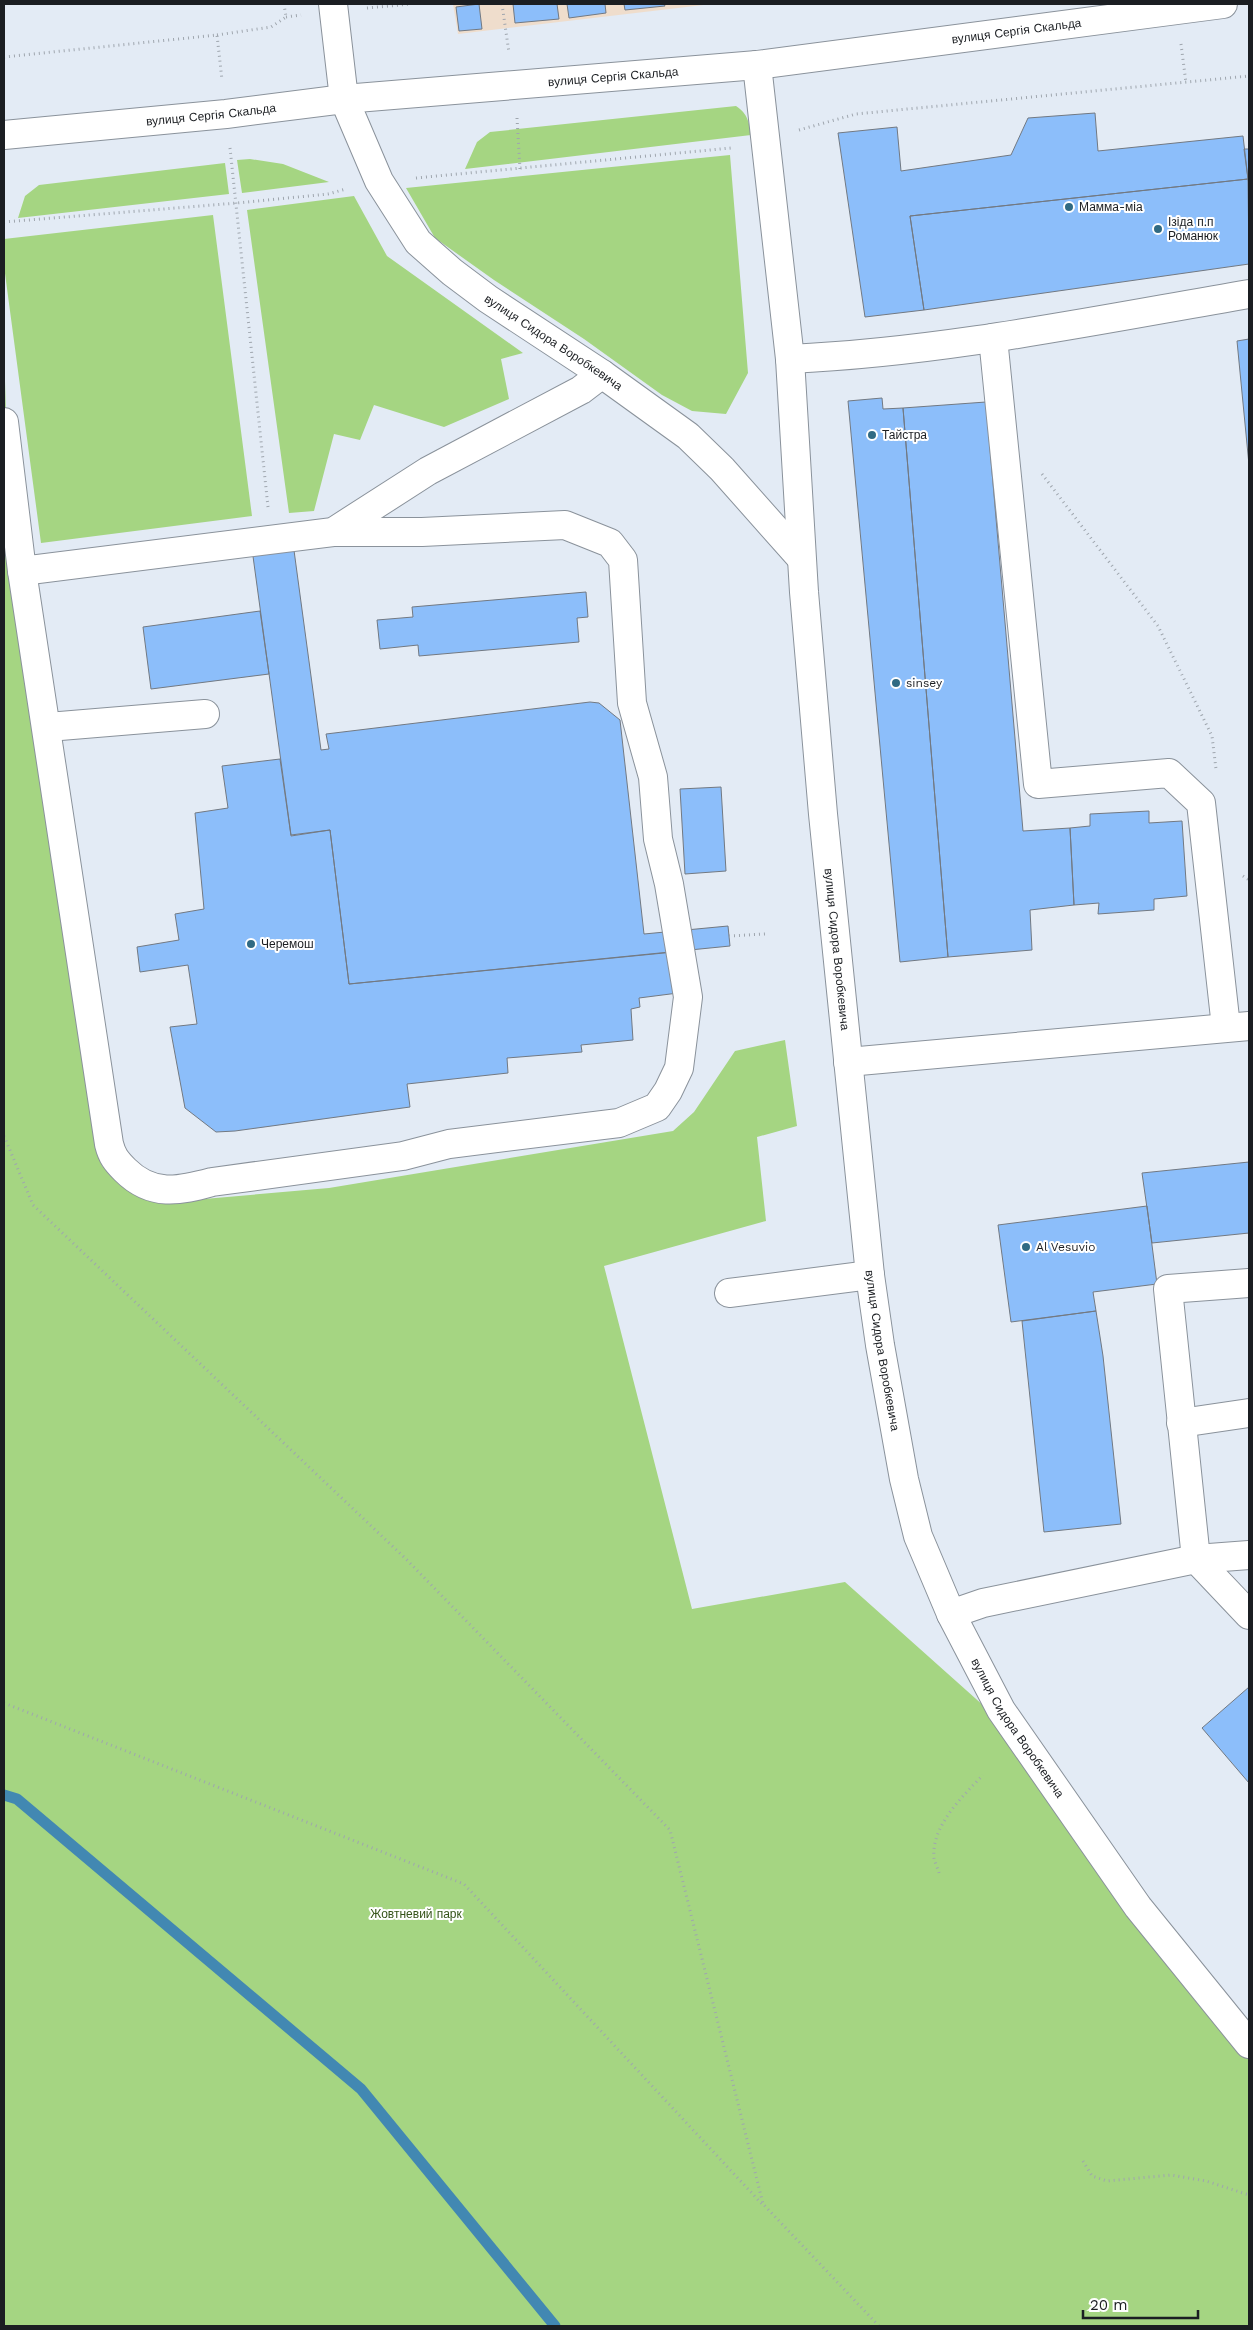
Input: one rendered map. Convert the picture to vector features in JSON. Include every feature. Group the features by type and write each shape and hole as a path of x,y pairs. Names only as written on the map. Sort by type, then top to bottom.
{"street":[{"name":"вулиця Сидора Воробкевича","path":"333,4 344,99 379,181 418,242 452,272 488,299 602,374 688,436 722,469 801,558"},
{"name":"вулиця Сергія Скальда","path":"4,135 226,114 344,99 757,66 1223,4"},
{"name":"вулиця Сидора Воробкевича","path":"757,66 790,359 801,558 823,814 870,1275 880,1345 904,1479 918,1536 951,1614 1001,1710 1138,1906 1249,2044"},
{"path":"790,359 825,358 992,338 1249,294"},
{"path":"848,1062 1238,1026 1201,802 1169,773 1038,784 992,338"},
{"path":"333,532 428,470 581,390 602,374"},
{"path":"4,422 22,571 48,727 109,1144 113,1158 141,1184 155,1189 184,1190 212,1182 403,1156 448,1144 619,1123 657,1107 668,1091 679,1068 688,997 669,884 658,839 653,776 632,703 623,560 610,543 565,525 422,532 333,532 22,571"},
{"path":"48,727 205,714"},
{"path":"729,1292 870,1275"},
{"path":"1249,1283 1168,1289 1196,1559 1249,1615"},
{"path":"1181,1423 1249,1413"},
{"path":"951,1614 983,1603 1196,1559 1249,1555"}],"path":[{"path":"4,57 217,35 271,27 286,17 284,4"},
{"path":"217,35 237,203 272,540"},
{"path":"4,222 328,194 379,181 766,145 808,126 856,114 1249,76"},
{"path":"1002,432 1030,458 1158,626 1212,736 1217,773"},
{"path":"1236,871 1249,880"},
{"path":"729,936 765,934"},
{"path":"4,1136 33,1205 407,1560 670,1830 763,2204"},
{"path":"4,1703 464,1884 879,2326"},
{"path":"940,1874 934,1858 938,1835 954,1805 982,1775"},
{"path":"1083,2161 1092,2176 1107,2181 1171,2175 1206,2181 1249,2195"}],"shaded area":[{"path":"453,4 712,4 458,34"}],"green space":[{"path":"736,106 747,119 751,135 465,169 477,142 490,132"},
{"path":"730,155 748,373 726,414 692,411 662,395 584,339 494,280 435,238 406,188"},
{"path":"250,159 283,164 329,182 242,193 237,160"},
{"path":"225,163 229,194 18,218 25,196 39,185"},
{"path":"354,196 387,256 523,353 501,359 509,399 444,427 374,405 360,440 334,434 314,511 289,513 247,210"},
{"path":"213,215 252,516 41,543 4,266 4,239"},
{"name":"Жовтневий парк","path":"4,350 12,599 102,1166 158,1203 329,1188 673,1131 694,1112 735,1051 785,1040 797,1126 757,1137 766,1221 604,1266 692,1609 845,1582 994,1715 1249,2054 1249,2326 4,2326"}],"building":[{"path":"479,4 482,29 459,31 456,7"},
{"path":"513,4 557,4 559,19 515,23"},
{"path":"567,4 605,4 606,13 569,18"},
{"path":"624,4 664,4 665,6 625,10"},
{"path":"1095,113 1098,151 1243,136 1248,179 910,216 924,310 865,317 838,133 897,127 901,171 1011,155 1028,118"},
{"path":"1244,149 1249,149 1249,184 1248,179"},
{"path":"1248,179 1249,264 924,310 910,216"},
{"path":"1249,339 1249,465 1237,341"},
{"path":"882,398 883,409 903,408 948,957 900,962 848,401"},
{"path":"986,402 1023,831 1070,828 1074,905 1030,910 1032,950 948,957 903,408"},
{"path":"293,543 321,750 329,749 326,734 590,702 599,703 620,720 644,934 728,926 730,946 349,984 330,830 291,835 252,549"},
{"path":"586,592 588,617 577,618 579,642 419,656 418,645 380,649 377,620 413,617 412,607"},
{"path":"260,611 269,674 151,689 143,627"},
{"name":"Черемош","path":"280,759 291,836 330,830 349,984 674,952 678,993 639,998 640,1007 631,1009 633,1040 581,1045 582,1052 507,1058 508,1073 407,1084 410,1107 216,1132 185,1108 170,1027 197,1024 188,965 140,972 137,947 179,940 175,914 204,909 195,813 228,808 222,766"},
{"path":"721,787 726,871 685,874 680,789"},
{"path":"1149,811 1149,823 1182,821 1187,896 1154,899 1154,910 1098,914 1099,903 1074,905 1070,828 1090,826 1090,814"},
{"path":"1249,1162 1249,1233 1152,1243 1142,1173"},
{"path":"1147,1206 1157,1284 1093,1292 1096,1311 1011,1322 998,1225"},
{"path":"1096,1311 1103,1356 1121,1524 1044,1532 1022,1321"},
{"path":"1249,1687 1249,1783 1202,1728"}],"waterway":[{"path":"4,1795 17,1799 361,2089 555,2326"}],"place":[{"name":"Мамма-міа","path":"1069,207"},
{"name":"Ізіда п.п Романюк","path":"1158,229"},
{"name":"Тайстра","path":"872,435"},
{"name":"sinsey","path":"896,683"},
{"name":"Черемош","path":"251,944"},
{"name":"Al Vesuvio","path":"1026,1247"}]}
